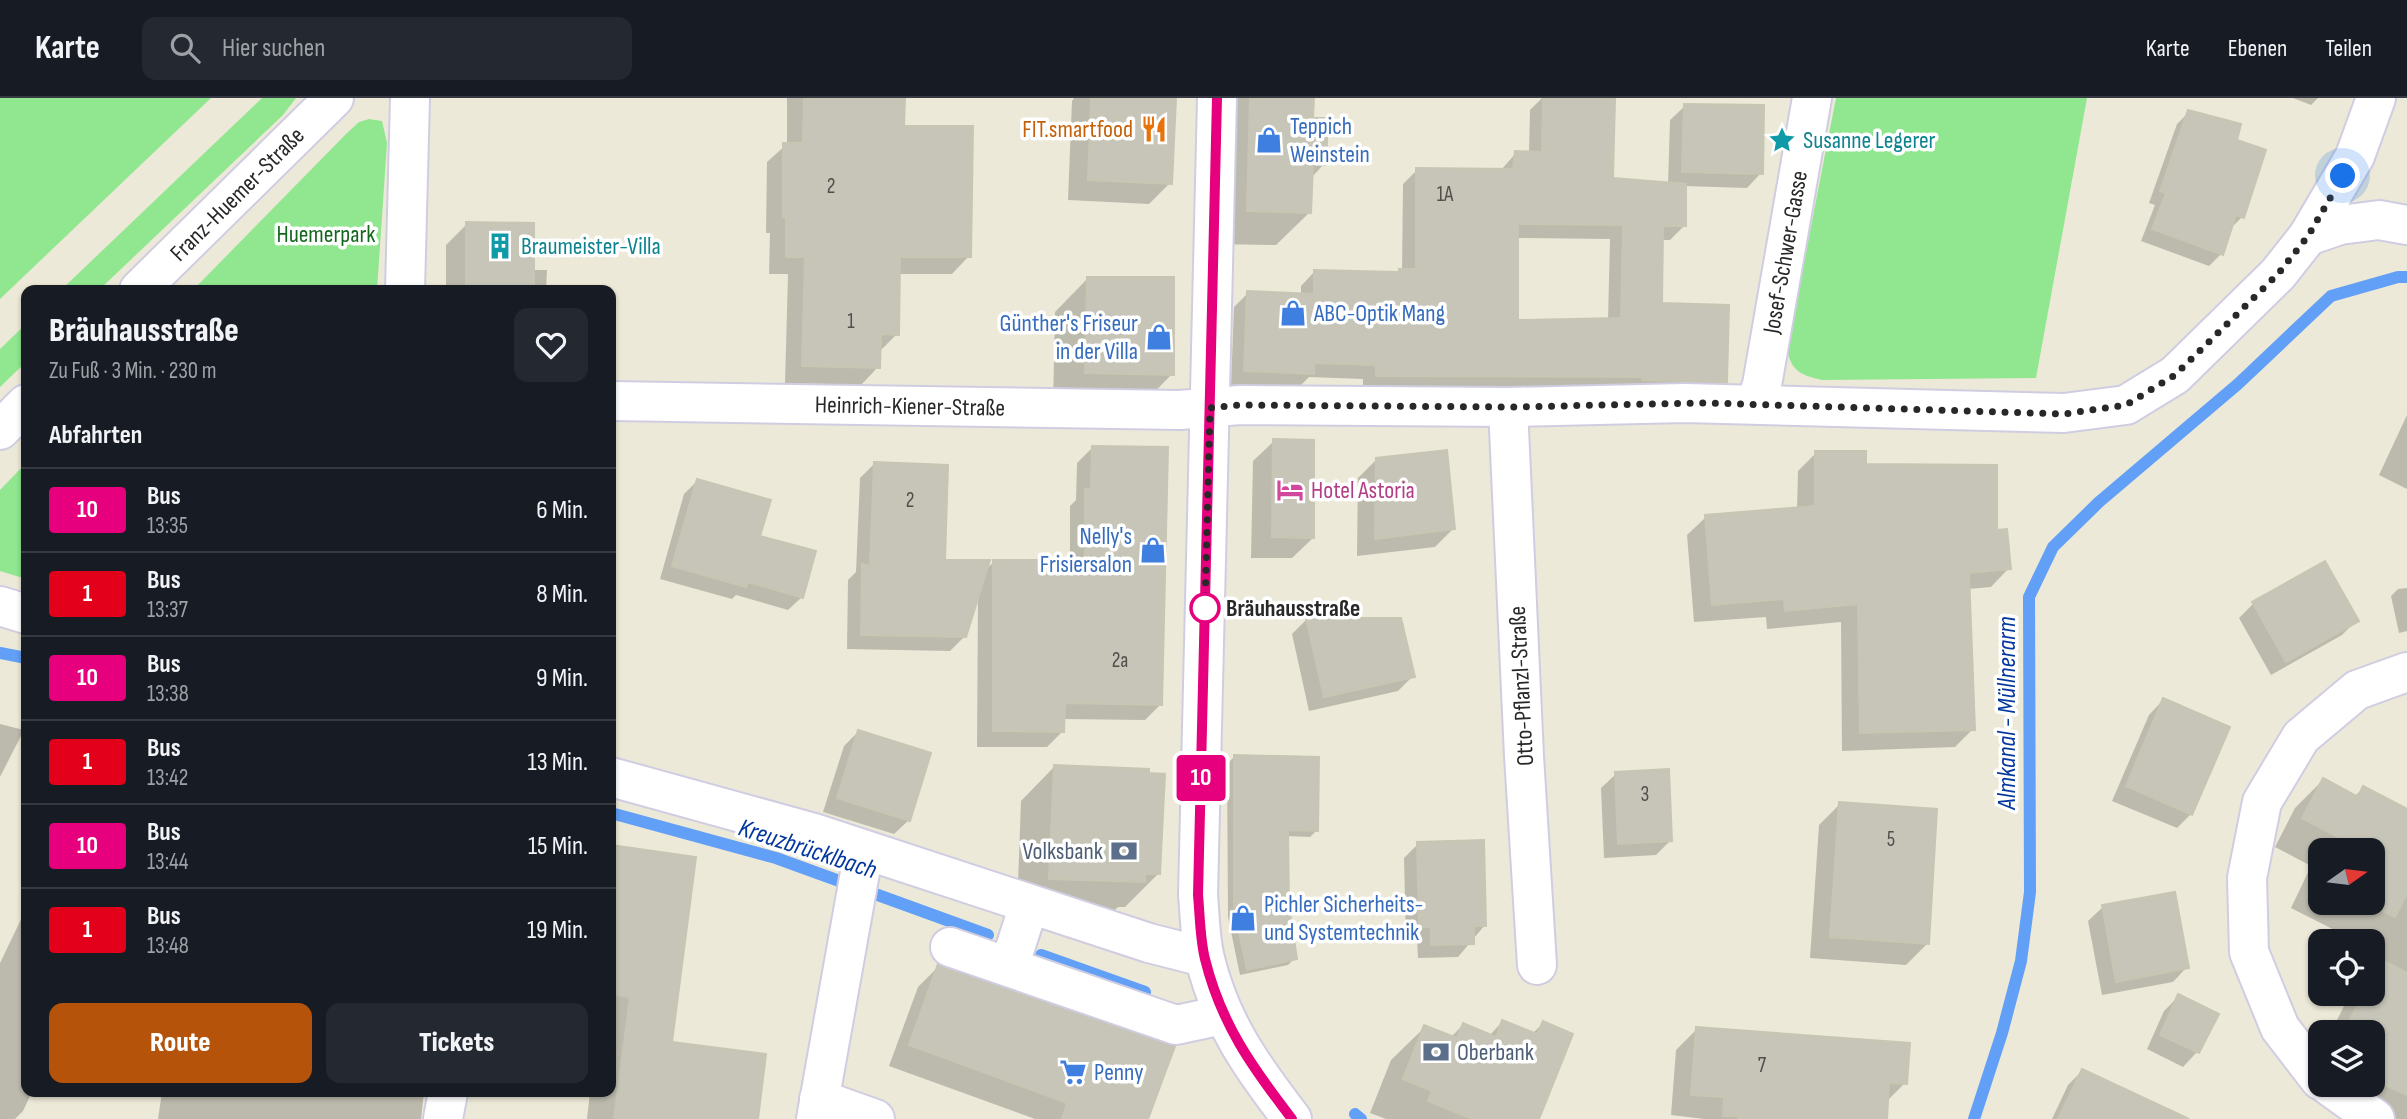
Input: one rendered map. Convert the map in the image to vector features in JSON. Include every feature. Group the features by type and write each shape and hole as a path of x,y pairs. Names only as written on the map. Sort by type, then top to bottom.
{"street":[{"name":"Franz-Huemer-Straße","path":"144,285 334,98"},
{"path":"405,285 410,98"},
{"path":"1217,98 1198,873 1204,957 1223,1015 1237,1043 1292,1119"},
{"name":"Josef-Schwer-Gasse","path":"1755,404 1762,385 1812,98"},
{"path":"1210,408 1240,405 1508,407 1755,404 2064,414 2126,405 2175,375 2278,274 2308,236 2355,156 2376,98"},
{"path":"2308,236 2340,225 2379,220 2407,225"},
{"name":"Heinrich-Kiener-Straße","path":"616,401 1180,410 1210,408"},
{"name":"Otto-Pflanzl-Straße","path":"1508,407 1524,756 1537,965"},
{"path":"0,430 21,409"},
{"path":"0,606 21,612"},
{"path":"2308,1064 2280,1028 2249,952 2247,878 2262,802 2301,737 2357,690 2407,672"},
{"path":"616,778 814,833 860,874 1029,905 1149,943 1204,957"},
{"path":"860,874 817,1109 875,1119"},
{"path":"1009,967 1029,905"},
{"path":"950,947 1176,1024 1223,1015"},
{"path":"443,1119 447,1097"},
{"path":"2345,1097 2375,1119"}],"green space":[{"path":"0,98 211,98 0,299"},
{"path":"262,98 296,98 283,115 104,285 66,285"},
{"path":"1836,98 2087,98 2036,378 1822,380 1803,374 1795,368 1787,350"},
{"name":"Huemerpark","path":"369,119 382,121 387,143 377,285 198,285 346,134 359,122"},
{"path":"21,329 21,367 0,387 0,349"},
{"path":"21,468 21,577 0,571 0,490"}],"building":[{"path":"804,98 905,98 904,126 973,126 971,257 900,257 899,335 881,334 880,368 802,366 805,257 786,257 783,143 803,143"},
{"path":"1091,98 1176,98 1172,184 1088,180"},
{"path":"1250,98 1314,98 1313,118 1328,118 1326,165 1313,164 1311,213 1247,211"},
{"path":"1543,98 1615,98 1613,178 1686,184 1686,226 1663,226 1662,303 1729,305 1727,382 1642,380 1642,377 1376,376 1376,365 1314,363 1314,374 1244,371 1247,291 1314,294 1314,270 1399,272 1399,269 1416,269 1416,168 1513,169 1515,151 1542,152","holes":["1518,224 1623,225 1621,318 1518,320"]},
{"path":"1684,104 1764,105 1763,174 1682,172"},
{"path":"2188,110 2241,124 2237,140 2266,150 2244,218 2236,215 2223,255 2152,229 2166,193 2160,191"},
{"name":"Braumeister-Villa","path":"466,222 534,223 534,285 466,285"},
{"path":"1087,277 1174,277 1174,375 1085,373"},
{"path":"1273,439 1314,440 1314,538 1272,537"},
{"path":"1092,446 1168,447 1162,705 1065,703 1064,732 993,731 993,560 1085,560 1085,489 1091,489"},
{"path":"1447,450 1455,529 1375,539 1376,458"},
{"path":"1815,451 1866,451 1866,464 1997,465 1997,530 2007,529 2011,569 1969,573 1975,730 1860,733 1858,604 1785,611 1784,599 1712,605 1705,515 1815,506"},
{"path":"874,462 948,465 945,560 990,560 966,637 861,635 862,564 870,566"},
{"path":"697,479 771,500 760,536 816,551 803,598 748,582 746,587 672,566"},
{"path":"2325,561 2359,621 2286,662 2252,602"},
{"path":"1306,618 1401,618 1415,677 1324,697"},
{"path":"2163,698 2230,727 2192,815 2126,786"},
{"path":"858,730 931,753 910,821 837,798"},
{"path":"1234,755 1319,757 1318,831 1288,830 1289,907 1297,959 1247,970 1234,909"},
{"path":"1054,765 1149,769 1149,773 1165,774 1160,874 1145,874 1145,882 1049,879"},
{"path":"1669,769 1672,841 1618,844 1615,772"},
{"path":"2323,778 2358,797 2363,786 2407,809 2407,893 2395,917 2385,912 2385,838 2337,838 2302,818"},
{"path":"1839,802 1937,809 1929,944 1830,937"},
{"path":"1484,840 1486,926 1474,926 1474,944 1431,945 1431,927 1419,927 1417,842"},
{"path":"616,846 696,857 672,1042 766,1054 758,1119 614,1119 630,997 616,995"},
{"path":"2175,892 2189,968 2116,982 2102,905"},
{"path":"2385,962 2407,973 2407,1095 2385,1085 2385,1020 2350,1020 2357,1006 2385,1006"},
{"path":"938,964 1175,1046 1148,1119 1062,1119 1067,1103 909,1045"},
{"path":"2178,994 2219,1014 2199,1053 2160,1035"},
{"path":"1502,1020 1537,1034 1543,1021 1573,1034 1539,1119 1472,1119 1428,1101 1432,1091 1403,1079 1424,1025 1457,1038 1463,1023 1496,1037"},
{"path":"1696,1027 1910,1043 1907,1084 1889,1083 1887,1119 1738,1119 1738,1116 1723,1116 1724,1097 1691,1095"},
{"path":"2082,1069 2189,1119 2058,1119"}],"waterway":[{"name":"Almkanal - Müllnerarm","path":"1974,1119 2002,1033 2021,961 2030,892 2029,597 2053,547 2099,502 2238,384 2331,296 2398,277 2407,277"},
{"name":"Kreuzbrücklbach","path":"0,653 21,657"},
{"name":"Kreuzbrücklbach","path":"616,814 776,858 988,935"},
{"name":"Kreuzbrücklbach","path":"1041,955 1145,992"},
{"name":"Kreuzbrücklbach","path":"1355,1114 1361,1119"}],"bus line":[{"name":"10","path":"1217,98 1198,895 1204,957 1218,1005 1237,1043 1292,1119"}],"place":[{"name":"FIT.smartfood","path":"1154,129"},
{"name":"Teppich Weinstein","path":"1269,140"},
{"name":"Susanne Legerer","path":"1782,140"},
{"name":"Braumeister-Villa","path":"500,246"},
{"name":"ABC-Optik Mang","path":"1293,313"},
{"name":"Günther's Friseur in der Villa","path":"1159,337"},
{"name":"Hotel Astoria","path":"1290,490"},
{"name":"Nelly's Frisiersalon","path":"1153,550"},
{"name":"Bräuhausstraße","path":"1205,608"},
{"name":"Volksbank","path":"1124,851"},
{"name":"Pichler Sicherheits- und Systemtechnik","path":"1243,918"},
{"name":"Oberbank","path":"1436,1052"},
{"name":"Penny","path":"1073,1072"}],"route":[{"path":"1205,608 1210,408 1240,405 1508,407 1685,403 2064,414 2126,405 2175,375 2278,274 2308,236 2343,176"}]}
